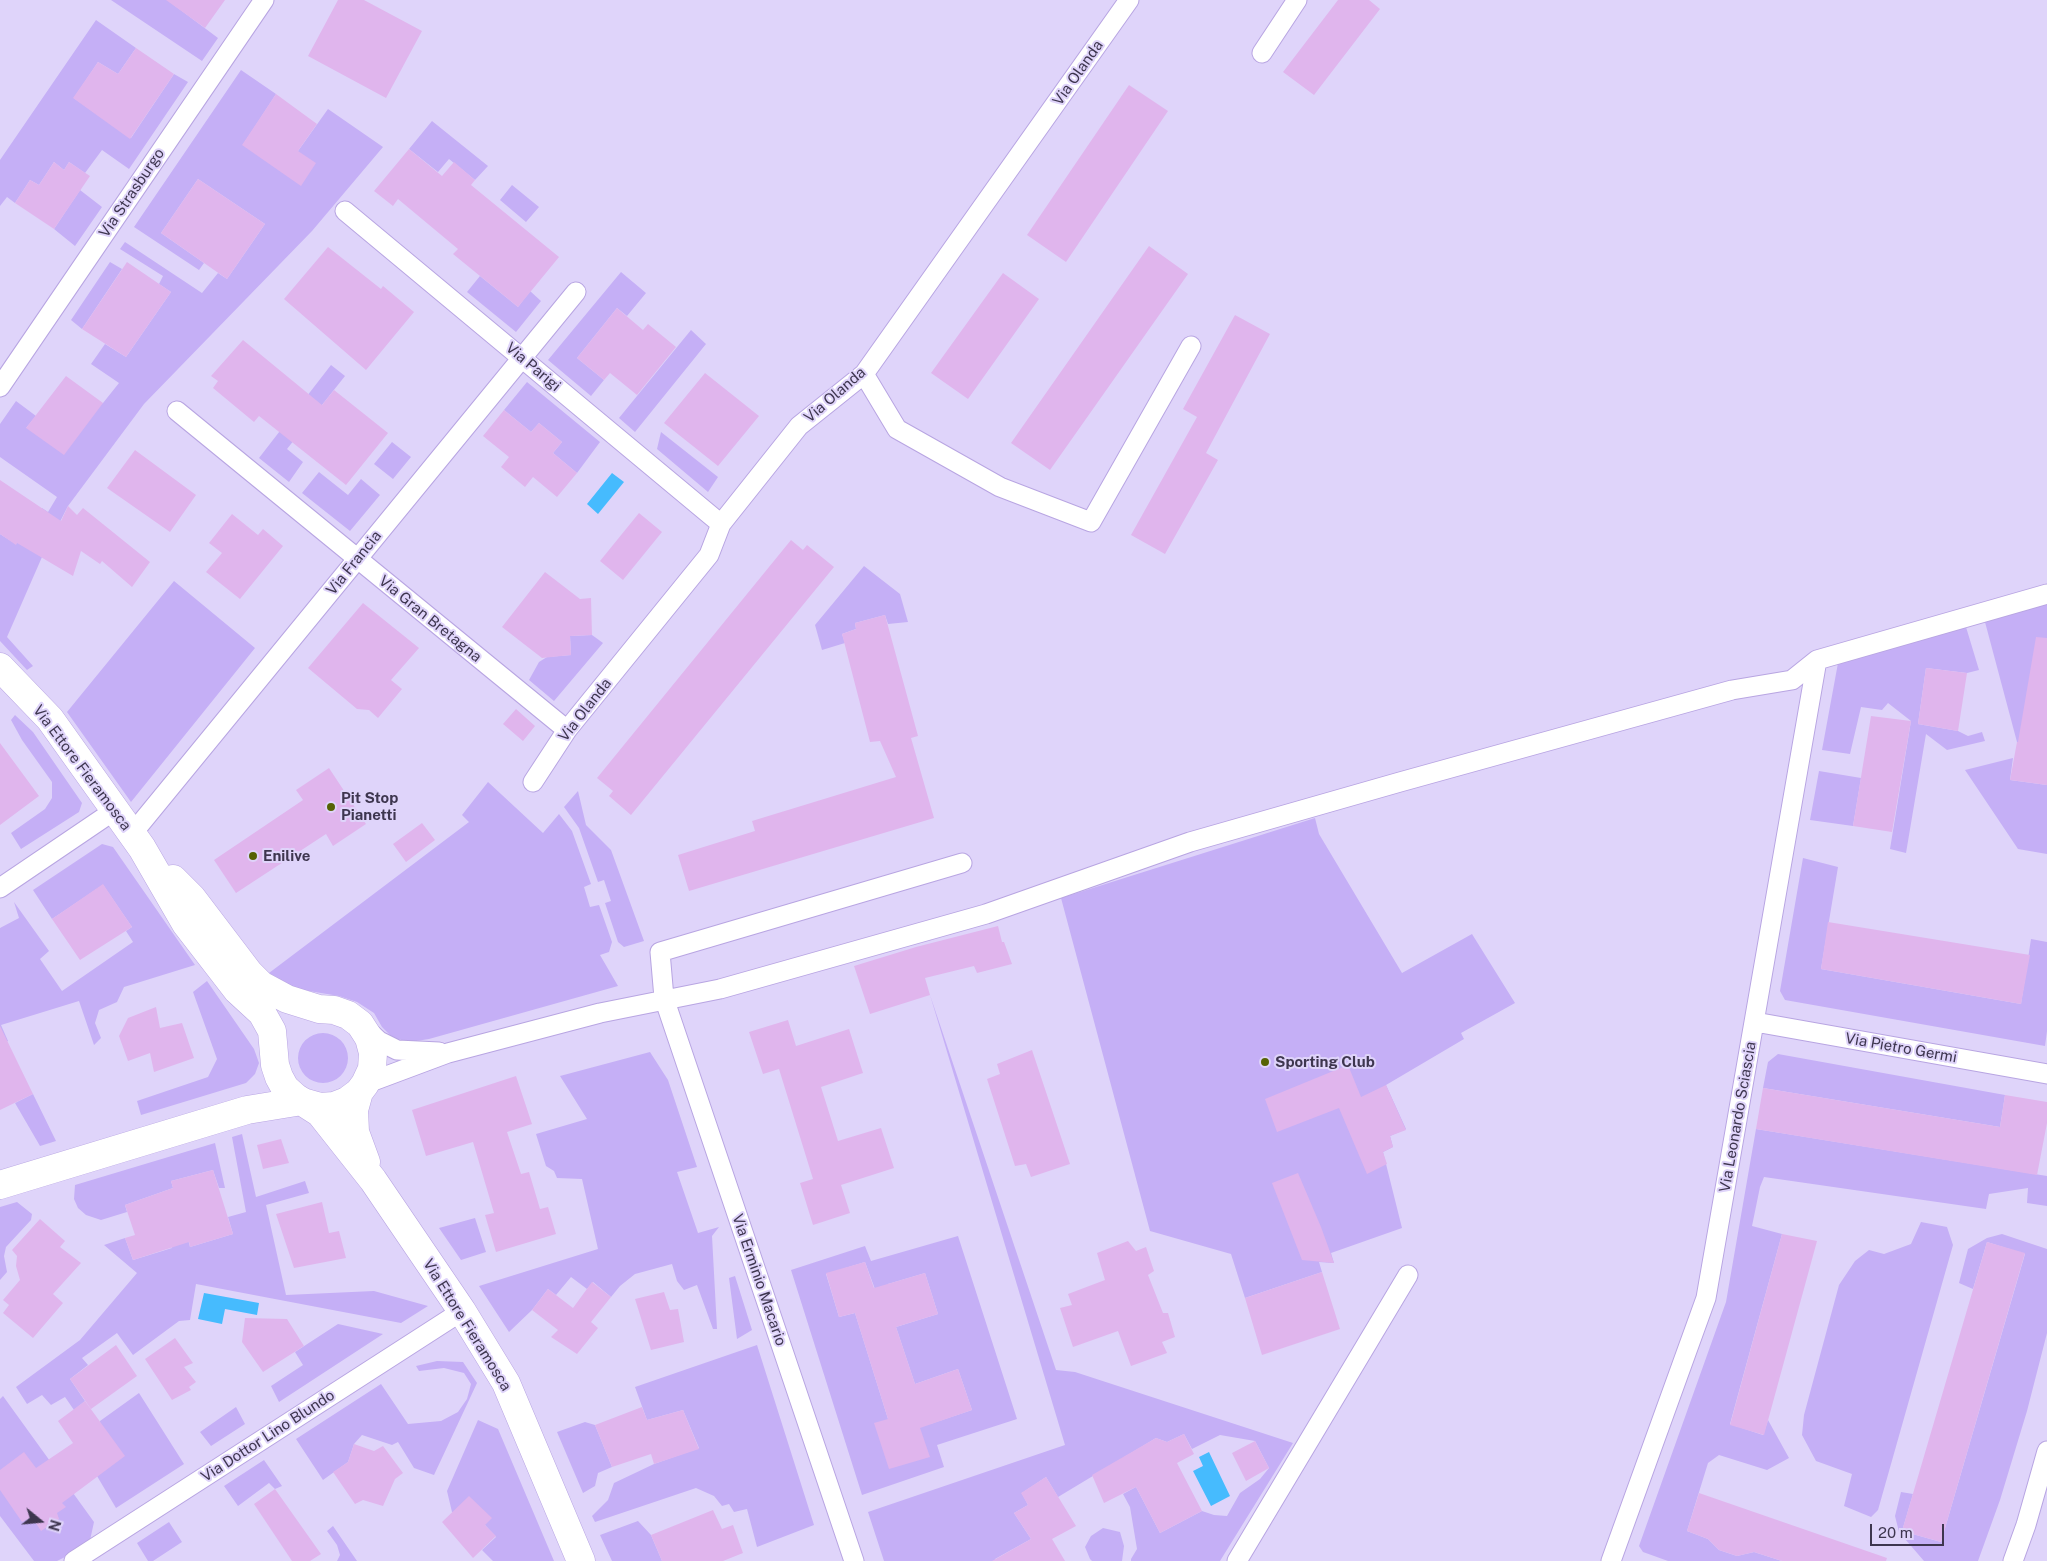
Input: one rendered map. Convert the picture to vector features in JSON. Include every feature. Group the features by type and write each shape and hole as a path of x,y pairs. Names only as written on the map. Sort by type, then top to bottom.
{"main road":[{"name":"Via Ettore Fieramosca","path":"0,667 50,719 137,841"},
{"path":"137,841 192,898 249,973 261,984 286,999 319,1009 334,1010 348,1015 360,1024 369,1038 372,1053 372,1069 362,1088 354,1110 355,1132 373,1180"},
{"path":"137,841 186,924 237,990 262,1013 272,1031 279,1077 286,1088 320,1113 373,1180"},
{"path":"247,1110 268,1087 274,1077 278,1042 284,1030 305,1012 319,1009"},
{"path":"0,1186 247,1110 304,1102 320,1107 334,1106 347,1101 362,1088"},
{"name":"Via Ettore Fieramosca","path":"373,1180 462,1311 506,1383 581,1561"}],"street":[{"name":"Via Strasburgo","path":"0,387 264,0"},
{"name":"Via Olanda","path":"533,782 567,730 709,555 721,524 798,426 864,374 1129,0"},
{"path":"1262,53 1297,0"},
{"name":"Via Parigi","path":"344,211 721,524"},
{"name":"Via Francia","path":"137,841 357,559 576,292"},
{"path":"864,374 897,430 1000,487 1092,522 1191,346"},
{"name":"Via Gran Bretagna","path":"178,411 567,730"},
{"path":"362,1088 448,1053 600,1012 664,998 720,989 986,914 1190,842 1732,690 1792,680 1817,660 2047,594"},
{"name":"Via Leonardo Sciascia","path":"1611,1561 1706,1298 1817,660"},
{"path":"0,888 115,810"},
{"name":"Via Erminio Macario","path":"854,1561 664,998 660,952 962,863"},
{"name":"Via Pietro Germi","path":"1755,1022 2047,1074"},
{"path":"360,1024 379,1041 397,1050 448,1053"},
{"path":"1236,1561 1408,1275"},
{"name":"Via Dottor Lino Blundo","path":"74,1561 462,1311"},
{"path":"2013,1561 2026,1525 2047,1451"}],"shaded area":[{"path":"111,0 177,0 174,5 218,38 202,61"},
{"path":"96,20 136,48 118,74 98,62 74,98 131,138 174,74 188,82 129,169 102,150 85,173 69,162 64,170 54,162 39,185 30,180 15,203 7,197 0,206 0,160"},
{"path":"241,70 276,94 243,145 298,151 328,109 383,147 312,231 144,404 68,506 42,557 7,637 33,666 27,670 0,641 0,534 16,544 42,508 48,512 57,497 0,457 0,424 16,401 36,416 26,428 103,403 119,383 91,364 105,344 126,357 171,292 159,284 163,276 120,249 125,242 202,293 218,273 227,279 265,224 198,179 161,233 204,263 199,270 134,227"},
{"path":"432,121 488,166 475,180 449,159 438,172 409,149"},
{"path":"512,185 539,207 526,222 500,200"},
{"path":"80,190 102,207 75,246 54,229"},
{"path":"110,262 122,269 82,329 71,320"},
{"path":"621,272 646,293 627,316 617,308 577,358 604,380 591,396 548,360"},
{"path":"480,276 518,307 530,291 541,301 516,332 467,292"},
{"path":"691,330 706,344 635,432 619,418"},
{"path":"331,365 345,376 287,449 303,462 289,482 259,458"},
{"path":"527,382 600,442 577,473 553,453 562,442 539,423 531,432 504,410"},
{"path":"661,432 718,477 708,492 657,449"},
{"path":"392,442 411,457 393,479 374,464"},
{"path":"319,472 348,495 361,479 380,495 350,531 302,493"},
{"path":"864,566 900,594 908,622 888,624 885,615 855,623 856,629 842,634 845,643 822,650 815,625"},
{"path":"174,581 255,648 131,802 67,712"},
{"path":"2047,604 2047,747 2017,742 1985,622"},
{"path":"1966,627 1979,670 1967,673 1926,668 1918,724 1958,731 1968,736 1982,732 1985,741 1947,750 1926,734 1906,853 1890,849 1911,721 1888,703 1882,710 1861,707 1850,754 1822,750 1838,663"},
{"path":"592,635 603,643 554,701 529,680 539,662 547,657 571,655 570,636"},
{"path":"15,715 33,732 82,803 79,812 21,849 11,833 45,809 52,798 52,782 22,740 11,720"},
{"path":"2013,758 2010,780 2047,785 2047,854 2018,849 1965,770"},
{"path":"1819,771 1861,778 1853,826 1810,820"},
{"path":"488,782 543,833 559,814 572,831 591,884 584,887 590,907 599,905 612,942 609,952 600,955 618,986 429,1039 410,1042 393,1038 382,1027 374,1013 357,1002 339,996 297,989 269,973 469,822 462,815"},
{"path":"578,791 586,825 611,850 644,941 624,947 618,942 605,903 611,901 604,880 598,882 579,828 564,807"},
{"name":"Sporting Club","path":"1315,818 1319,834 1402,973 1472,934 1515,1003 1461,1033 1464,1039 1386,1085 1406,1129 1390,1136 1393,1147 1383,1152 1402,1228 1331,1253 1334,1263 1319,1262 1322,1272 1245,1298 1231,1254 1150,1231 1061,898"},
{"path":"102,844 113,847 195,965 124,987 117,1002 99,1010 95,1023 101,1038 94,1045 79,1001 1,1025 8,1041 0,1044 0,928 19,918 14,902 49,951 40,959 62,991 133,942 126,931 132,927 103,885 52,919 33,890"},
{"path":"1803,858 1838,867 1821,969 2021,1004 2031,939 2047,942 2047,1031 2045,1046 1785,1000 1780,991"},
{"path":"207,981 254,1049 259,1063 255,1074 246,1083 141,1115 137,1101 208,1077 217,1059 193,992"},
{"path":"930,995 1056,1370 1075,1372 1293,1443 1220,1561 1131,1561 1137,1549 1130,1507 1123,1494 1136,1487 1160,1533 1202,1511 1214,1515 1227,1516 1240,1493 1260,1479 1269,1468 1255,1441 1220,1435 1192,1449 1184,1434 1167,1442 1156,1438 1058,1497 1046,1477 1022,1493 1028,1505 1014,1513 1031,1539 995,1559 995,1561 884,1561 868,1512 1065,1445"},
{"path":"318,1033 328,1033 341,1040 348,1053 348,1063 341,1076 328,1083 318,1083 309,1079 302,1072 298,1063 298,1053 302,1044 309,1037"},
{"path":"650,1052 668,1080 697,1167 677,1172 698,1233 719,1227 712,1236 717,1329 713,1329 697,1285 684,1290 677,1281 672,1264 635,1274 620,1286 611,1297 593,1282 587,1289 571,1277 556,1295 548,1289 532,1310 509,1332 479,1286 598,1249 582,1179 557,1178 554,1171 546,1166 536,1134 587,1119 560,1076"},
{"path":"1778,1054 2005,1095 2000,1127 1763,1088 1768,1062"},
{"path":"33,1094 56,1141 40,1146 15,1103"},
{"path":"1756,1129 2047,1176 2047,1206 2027,1203 2028,1188 1989,1194 1986,1209 1764,1177 1760,1187 1752,1226 1782,1234 1730,1424 1763,1435 1768,1420 1789,1458 1767,1470 1719,1455 1708,1463 1687,1531 1708,1539 1719,1550 1737,1556 1754,1552 1782,1561 1668,1561 1643,1552 1639,1546 1726,1302"},
{"path":"242,1134 256,1197 305,1181 309,1193 266,1205 286,1295 374,1291 428,1306 401,1323 196,1284 190,1320 179,1321 133,1355 117,1333 82,1358 88,1365 70,1379 85,1401 74,1410 65,1397 51,1405 42,1395 27,1404 16,1387 80,1340 137,1273 104,1245 125,1238 133,1260 172,1248 169,1237 186,1232 190,1247 233,1234 228,1217 246,1212 232,1137"},
{"path":"215,1143 225,1188 219,1188 213,1170 171,1181 173,1188 125,1205 127,1212 101,1220 86,1215 78,1208 74,1199 75,1185"},
{"path":"17,1202 32,1214 31,1220 6,1247 4,1256 7,1272 0,1280 0,1207"},
{"path":"475,1218 486,1252 461,1260 439,1228"},
{"path":"1921,1222 1947,1227 1953,1245 1878,1510 1871,1517 1844,1506 1852,1474 1816,1461 1802,1435 1804,1415 1839,1285 1855,1261 1869,1250 1884,1254 1911,1244"},
{"path":"2002,1234 2047,1249 2047,1333 2027,1411 2000,1500 1978,1561 1924,1561 1899,1532 1895,1516 1901,1492 1913,1494 1902,1531 1941,1542 2025,1254 1987,1242 1973,1289 1959,1283 1968,1249 1987,1238"},
{"path":"958,1236 1017,1419 937,1445 944,1467 862,1495 791,1270 865,1246 871,1261","holes":["865,1262 879,1300 888,1284 925,1273 938,1314 896,1327 915,1384 958,1369 972,1410 930,1424 915,1414 888,1419 855,1313 839,1317 826,1274"]},
{"path":"735,1276 752,1330 737,1339 729,1278"},
{"path":"338,1324 383,1334 279,1402 271,1386 303,1365 295,1352"},
{"path":"757,1345 814,1525 757,1547 747,1509 734,1512 729,1504 722,1506 714,1496 696,1488 595,1522 592,1516 608,1500 614,1483 654,1464 699,1448 683,1410 647,1420 635,1387"},
{"path":"437,1361 463,1362 477,1383 434,1475 414,1468 398,1442 392,1445 362,1435 354,1444 348,1462 323,1480 296,1439 381,1384 408,1424 441,1421 458,1412 467,1399 471,1384 464,1373 444,1368 419,1371 416,1366"},
{"path":"139,1393 184,1464 116,1508 97,1476 100,1421"},
{"path":"3,1396 94,1522 89,1545 57,1561 34,1561 0,1516 0,1399"},
{"path":"236,1407 245,1424 211,1446 200,1432"},
{"path":"478,1420 498,1429 554,1561 493,1561 482,1550 496,1537 485,1525 452,1512 447,1491"},
{"path":"585,1422 595,1425 612,1467 598,1473 595,1486 583,1493 557,1432"},
{"path":"264,1460 282,1486 275,1489 269,1483 238,1506 224,1486"},
{"path":"638,1521 651,1535 662,1561 612,1561 600,1535"},
{"path":"169,1522 182,1542 153,1561 148,1561 137,1543"},
{"path":"333,1526 357,1561 337,1561 340,1555 337,1545 327,1531"},
{"path":"1103,1528 1120,1532 1124,1546 1122,1561 1092,1561 1090,1559 1085,1547 1091,1536"}],"water":[{"path":"612,473 624,482 598,514 587,504"},
{"path":"204,1293 259,1303 257,1315 225,1309 222,1324 198,1319"},
{"path":"1209,1452 1230,1496 1211,1506 1193,1471 1203,1466 1199,1457"}],"building":[{"path":"166,0 225,0 205,28"},
{"path":"338,0 364,0 422,31 386,98 308,56"},
{"path":"1338,0 1369,0 1380,9 1314,95 1283,72"},
{"path":"136,48 174,74 130,139 73,98 98,62 118,74"},
{"path":"1129,85 1168,111 1066,262 1027,235"},
{"path":"276,94 317,124 298,151 316,163 301,186 242,145"},
{"path":"409,149 442,176 454,162 475,180 471,185 559,257 518,307 453,254 458,249 398,199 393,206 374,191"},
{"path":"54,162 64,170 69,162 90,176 54,229 15,203 30,180 39,185"},
{"path":"198,179 265,224 227,279 161,233"},
{"path":"1149,246 1188,274 1050,470 1011,443"},
{"path":"328,247 381,289 383,286 414,312 366,370 284,299"},
{"path":"127,262 171,292 126,357 82,329"},
{"path":"1003,273 1039,299 968,399 931,373"},
{"path":"617,308 643,330 648,324 676,347 637,395 610,373 604,380 577,358"},
{"path":"1235,315 1270,334 1206,453 1218,460 1165,554 1131,535 1197,417 1183,409"},
{"path":"243,340 322,405 334,390 388,433 346,485 259,416 254,422 213,388 218,381 211,376"},
{"path":"705,373 759,416 718,466 664,423"},
{"path":"66,376 103,403 64,455 26,428"},
{"path":"504,410 531,432 539,423 562,442 553,453 577,473 557,497 533,477 525,487 501,467 509,457 483,436"},
{"path":"135,450 196,495 170,532 107,488"},
{"path":"0,480 61,521 68,506 77,515 83,508 150,562 132,587 102,561 100,564 81,551 73,576 17,543 16,545 0,534"},
{"path":"639,513 662,532 623,580 600,561"},
{"path":"232,514 258,535 263,529 283,546 240,599 206,572 222,553 209,543"},
{"path":"791,540 803,550 807,545 834,567 631,815 609,796 613,791 597,778"},
{"path":"545,572 580,599 591,598 592,635 570,636 571,655 542,658 502,627"},
{"path":"363,603 419,648 391,680 402,689 378,718 369,710 357,709 308,668"},
{"path":"885,615 918,736 911,738 934,818 689,891 678,855 755,831 752,821 896,777 880,741 870,742 842,634 856,629 855,623"},
{"path":"2036,637 2047,638 2047,785 2010,780"},
{"path":"1926,668 1967,673 1958,731 1918,724"},
{"path":"516,709 535,726 523,741 503,724"},
{"path":"1871,716 1911,721 1892,832 1853,826"},
{"path":"0,743 39,796 0,825"},
{"path":"329,768 366,824 333,846 326,834 236,893 214,860 303,800 296,790"},
{"path":"422,823 435,840 406,862 393,844"},
{"path":"103,884 132,927 80,960 52,919"},
{"path":"1828,922 2030,955 2021,1004 1821,969"},
{"path":"998,926 1002,942 1004,942 1012,964 977,973 974,966 925,978 930,995 870,1014 854,966 916,947"},
{"path":"156,1007 160,1028 182,1023 194,1058 154,1072 150,1053 128,1061 119,1036 128,1018"},
{"path":"788,1020 796,1046 849,1029 863,1073 821,1087 838,1141 881,1128 894,1168 841,1185 850,1213 813,1225 800,1183 813,1179 779,1069 763,1074 749,1032"},
{"path":"0,1026 33,1094 0,1110"},
{"path":"1032,1050 1070,1164 1031,1177 1026,1164 1015,1166 987,1079 1000,1074 997,1064"},
{"path":"1348,1065 1361,1097 1386,1085 1406,1130 1390,1136 1393,1147 1383,1152 1387,1164 1367,1174 1339,1108 1277,1132 1265,1099"},
{"path":"516,1076 532,1124 507,1132 521,1174 529,1172 540,1209 548,1207 556,1234 496,1252 485,1215 494,1213 473,1142 426,1156 412,1110"},
{"path":"1763,1088 2000,1127 2005,1095 2047,1102 2047,1123 2037,1175 1756,1129"},
{"path":"281,1139 289,1163 263,1169 257,1145"},
{"path":"213,1170 233,1234 190,1247 189,1242 133,1260 125,1238 135,1235 125,1205 173,1188 171,1181"},
{"path":"1298,1173 1334,1263 1302,1260 1272,1183"},
{"path":"322,1202 329,1233 339,1231 346,1258 294,1268 276,1214"},
{"path":"40,1219 65,1241 60,1247 81,1263 53,1294 63,1303 33,1338 3,1313 9,1305 3,1300 20,1280 16,1266 17,1256 12,1250"},
{"path":"1782,1234 1817,1241 1764,1435 1730,1425"},
{"path":"1128,1241 1136,1251 1146,1247 1154,1271 1148,1275 1163,1313 1168,1313 1175,1337 1162,1342 1167,1353 1131,1366 1118,1331 1073,1347 1060,1308 1072,1305 1068,1294 1105,1280 1097,1253"},
{"path":"1987,1242 2025,1253 1941,1542 1902,1531"},
{"path":"865,1262 874,1288 925,1273 938,1314 896,1327 915,1384 958,1369 972,1410 920,1428 930,1457 889,1469 874,1423 888,1419 855,1313 839,1317 826,1273"},
{"path":"1322,1272 1340,1329 1262,1355 1245,1298"},
{"path":"592,1282 611,1297 591,1322 598,1328 577,1354 551,1337 558,1330 532,1310 548,1289 573,1308"},
{"path":"664,1292 670,1310 678,1309 684,1342 651,1350 635,1299"},
{"path":"245,1318 287,1319 304,1346 263,1372 242,1342"},
{"path":"175,1338 193,1363 184,1367 196,1382 189,1387 191,1390 172,1400 145,1359"},
{"path":"116,1345 137,1376 91,1409 70,1379"},
{"path":"85,1401 125,1456 62,1503 66,1507 57,1513 59,1519 41,1531 32,1517 22,1522 0,1490 0,1470 24,1452 36,1468 73,1443 58,1421"},
{"path":"642,1407 647,1420 683,1410 699,1449 654,1464 651,1454 612,1467 595,1425"},
{"path":"1184,1434 1194,1454 1177,1463 1202,1511 1160,1533 1136,1487 1104,1503 1092,1475 1156,1438 1167,1442"},
{"path":"1255,1441 1269,1468 1246,1481 1232,1453"},
{"path":"354,1444 374,1451 383,1446 403,1473 395,1479 383,1506 363,1500 355,1504 333,1472 348,1462"},
{"path":"1046,1477 1076,1526 1052,1539 1065,1561 992,1561 1031,1539 1014,1513 1028,1505 1021,1493"},
{"path":"275,1489 321,1554 310,1561 292,1561 254,1504"},
{"path":"1699,1493 1887,1558 1886,1561 1782,1561 1754,1552 1737,1556 1719,1550 1708,1539 1687,1531"},
{"path":"469,1496 492,1518 485,1525 496,1536 473,1558 442,1522"},
{"path":"713,1510 722,1529 733,1525 743,1553 723,1561 662,1561 651,1535"}],"place":[{"name":"Pit Stop Pianetti","path":"331,807"},
{"name":"Enilive","path":"253,856"},
{"name":"Sporting Club","path":"1265,1062"}]}
